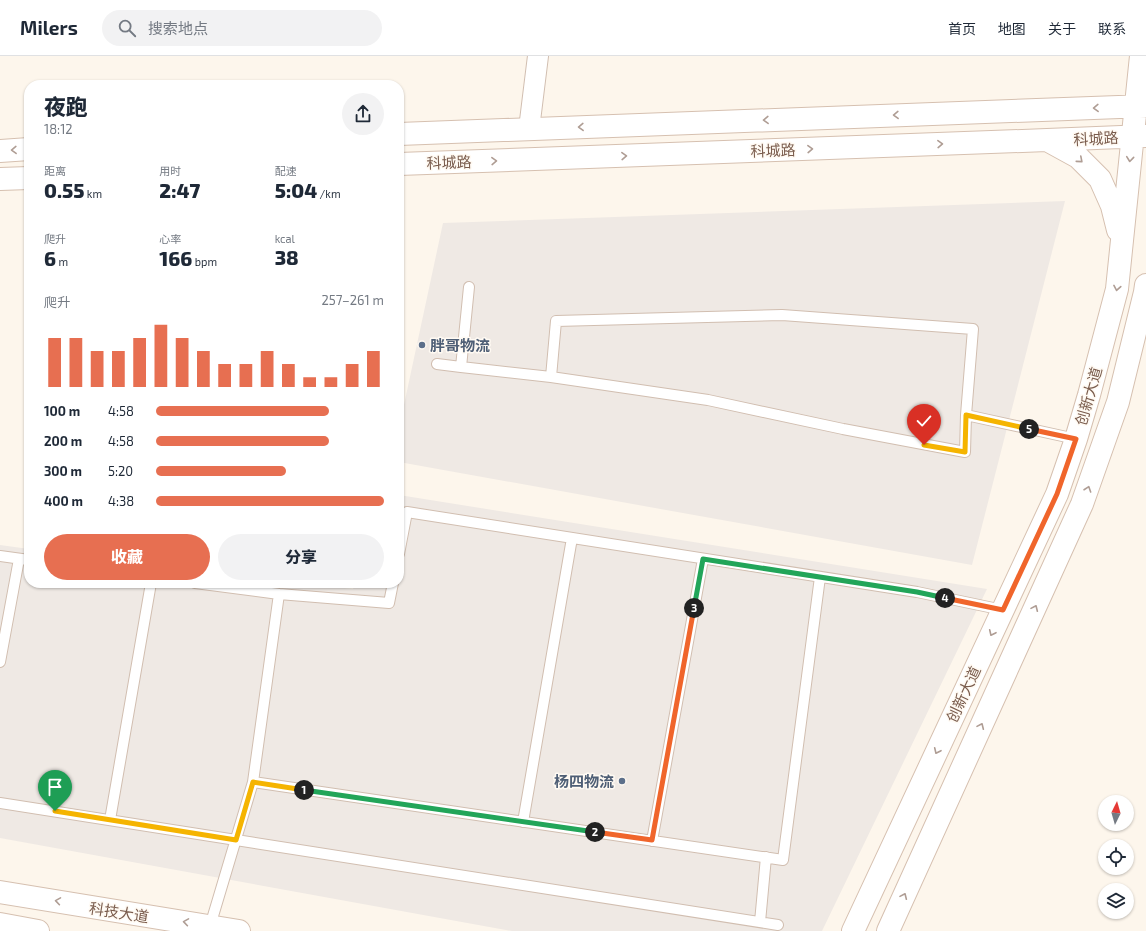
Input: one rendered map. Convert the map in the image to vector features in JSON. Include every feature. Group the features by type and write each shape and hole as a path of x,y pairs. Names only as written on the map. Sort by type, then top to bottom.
{"main road":[{"name":"创新大道","path":"852,931 1057,494 1076,439 1117,289 1122,242 1139,136 1141,106 1141,56"},
{"name":"科城路","path":"404,134 1141,106"},
{"name":"科城路","path":"404,164 1139,136"},
{"path":"1047,140 1078,157 1100,179 1112,206 1122,242"},
{"path":"0,151 24,149"},
{"path":"0,179 24,178"},
{"name":"创新大道","path":"888,931 1082,504 1118,402 1146,285"},
{"name":"科技大道","path":"0,892 239,931"},
{"path":"0,924 38,931"}],"street":[{"path":"529,129 538,56"}],"lane":[{"path":"461,367 469,287"},
{"path":"437,364 551,377 708,400 843,429 965,452 966,415 973,329 782,315 556,321 551,377"},
{"path":"966,415 1076,439"},
{"path":"404,528 407,512 917,592 1003,610"},
{"path":"523,822 572,538"},
{"path":"0,556 24,560"},
{"path":"0,662 18,559"},
{"path":"652,840 703,559"},
{"path":"253,782 783,860 820,577"},
{"path":"110,820 150,588"},
{"path":"234,588 280,594 389,603 392,588"},
{"path":"210,926 253,782 280,594"},
{"path":"0,803 778,925"},
{"path":"760,922 766,857"}],"shaded area":[{"path":"1065,201 972,565 404,463 404,405 443,223"},
{"path":"404,496 987,589 822,931 512,931 0,838 0,545 24,548 24,588 404,588"}],"place":[{"name":"胖哥物流","path":"422,345"},
{"name":"杨四物流","path":"622,781"}],"route":[{"path":"55,811 236,840 253,782 652,840 703,559 917,592 1003,610 1057,494 1076,439 966,415 965,452 924,445"}]}
